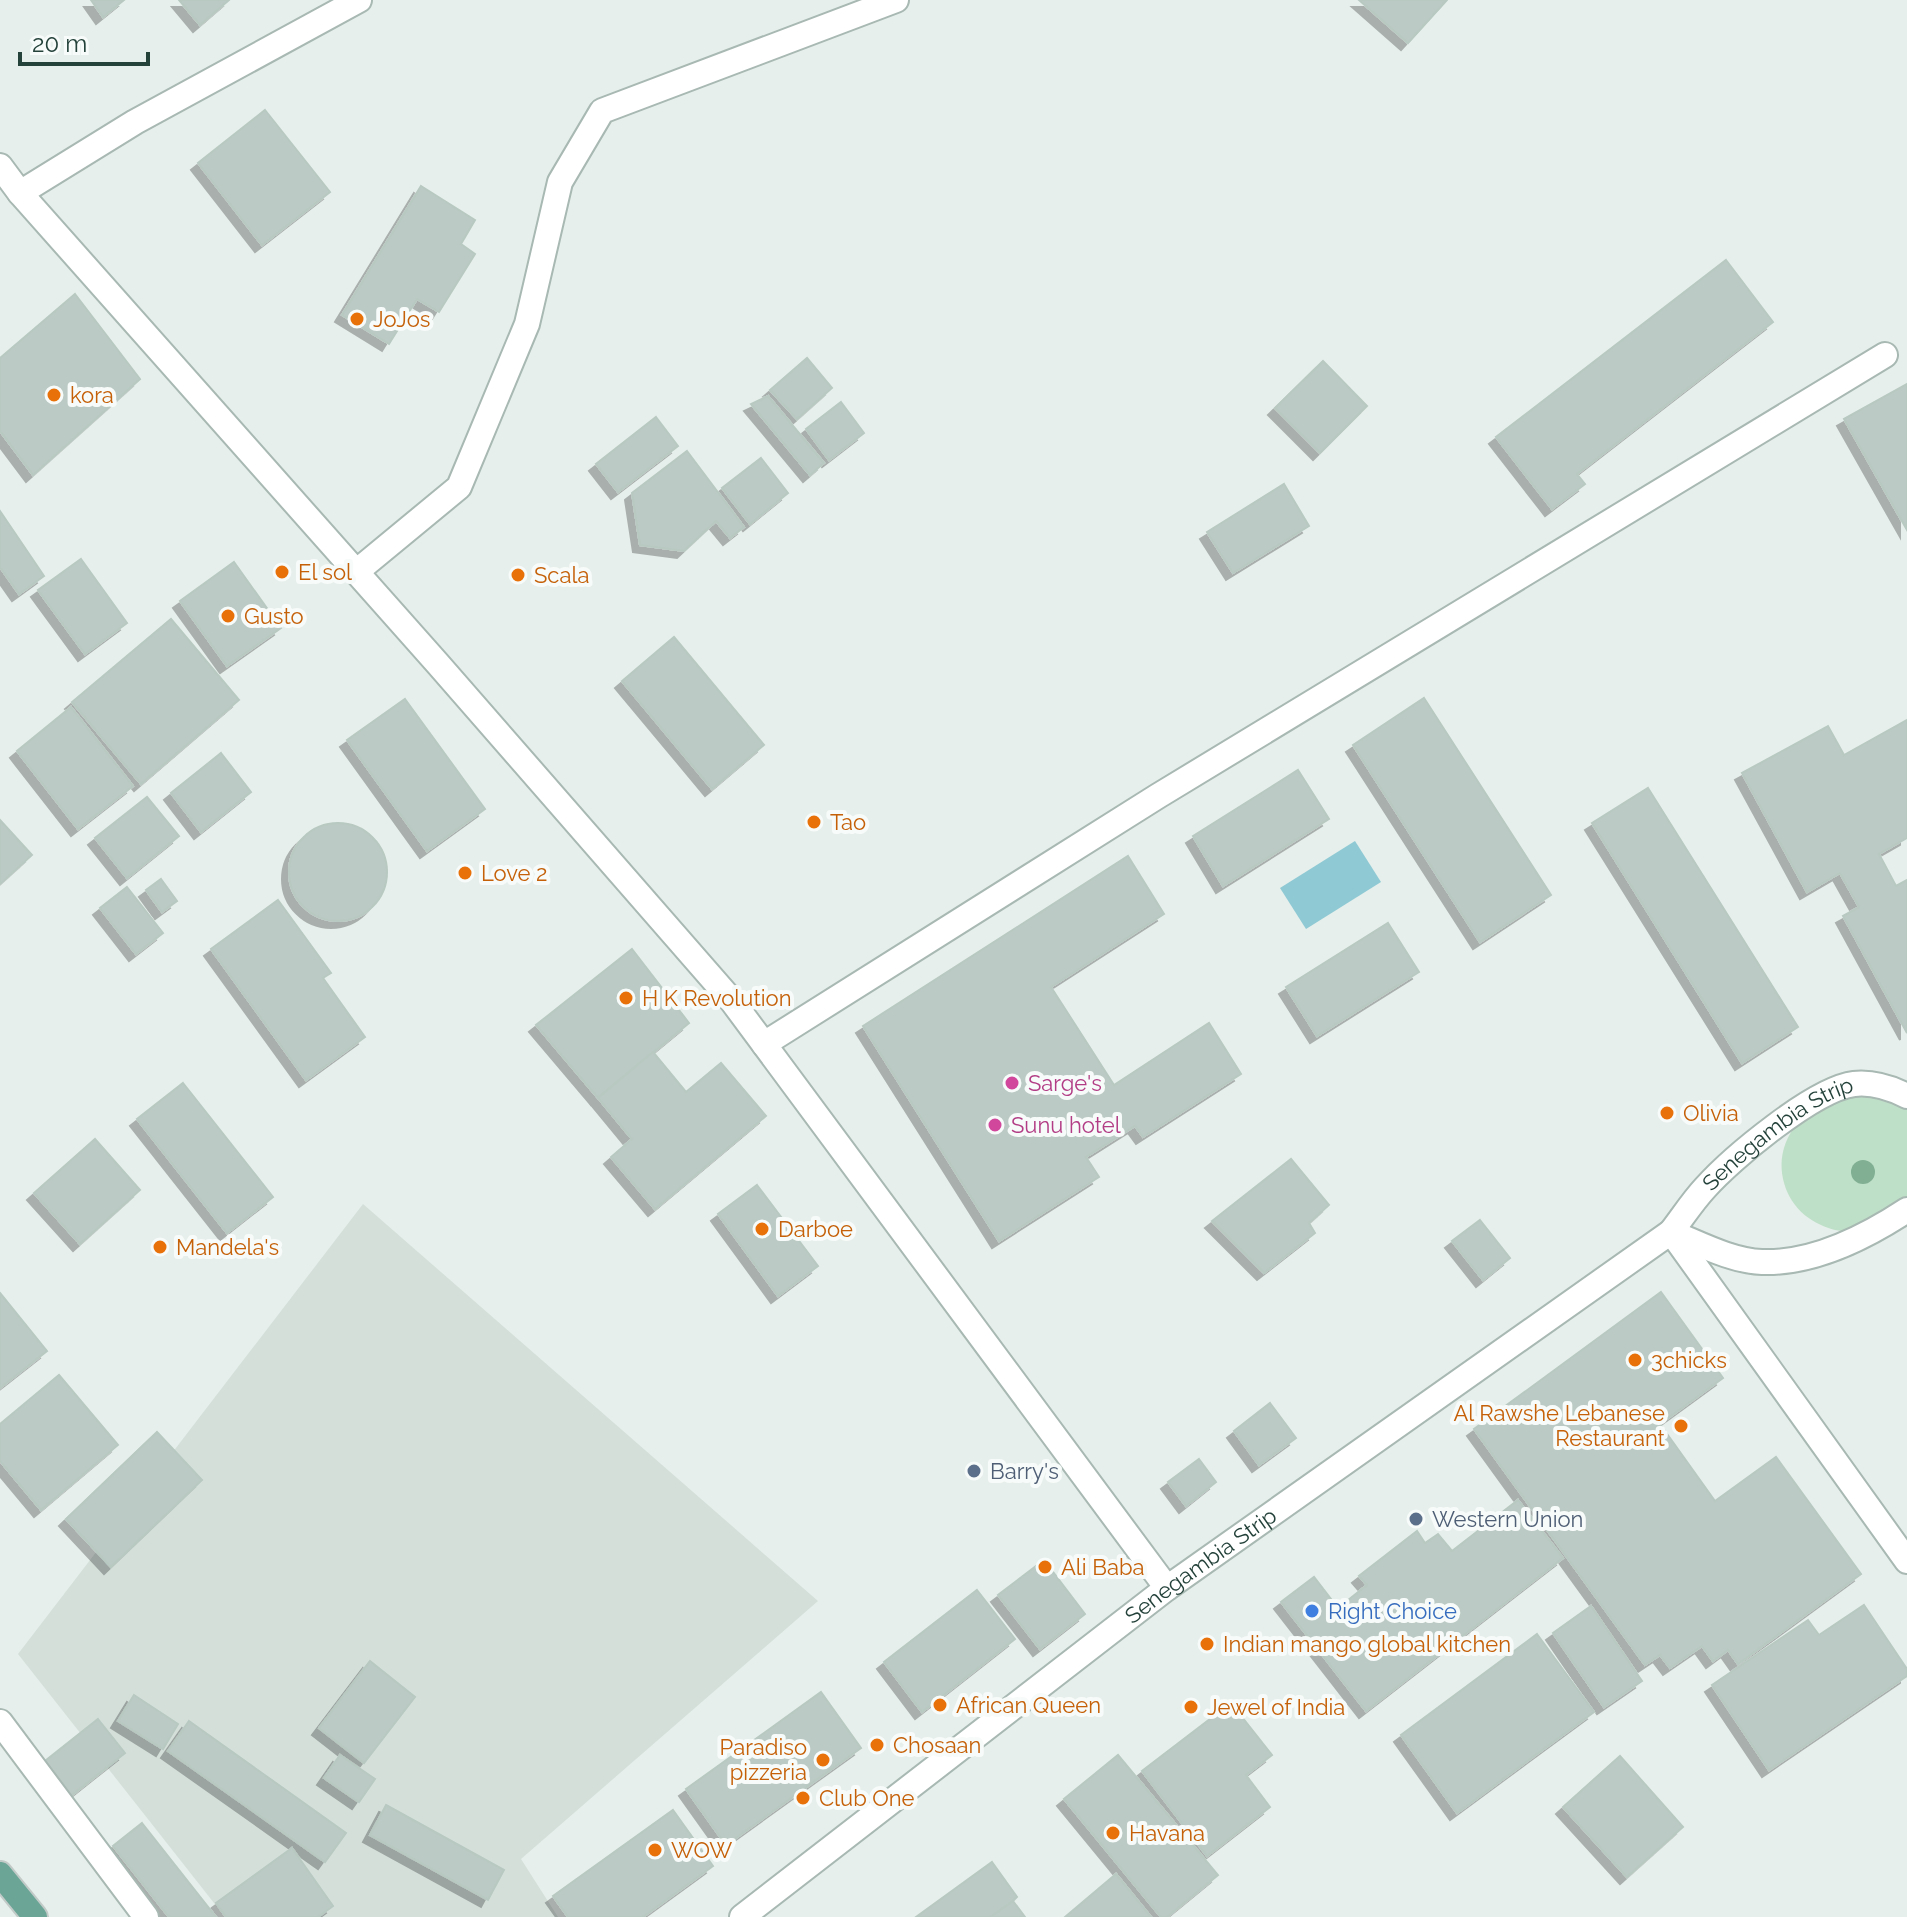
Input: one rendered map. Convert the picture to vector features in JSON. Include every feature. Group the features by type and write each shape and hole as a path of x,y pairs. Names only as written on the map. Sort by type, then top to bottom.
{"main road":[{"path":"0,1874 35,1917"}],"street":[{"path":"20,193 135,122 359,0"},
{"path":"356,572 459,487 527,324 560,182 602,111 896,0"},
{"path":"0,166 20,193 732,1001 1167,1588"},
{"path":"764,1044 1158,796 1885,355"},
{"name":"Senegambia Strip","path":"742,1917 1167,1588 1671,1232 1704,1188 1747,1149 1819,1097 1855,1084 1876,1085 1907,1096"},
{"path":"1671,1232 1715,1251 1760,1262 1801,1259 1878,1230 1907,1210"},
{"path":"1671,1232 1907,1561"},
{"path":"0,1722 146,1917"}],"shaded area":[{"path":"363,1204 818,1601 521,1859 558,1917 225,1917 18,1654"}],"green space":[{"path":"1870,1092 1901,1104 1907,1110 1907,1203 1858,1228 1844,1231 1832,1229 1807,1217 1796,1207 1783,1180 1783,1150 1789,1136 1810,1109"}],"water":[{"path":"1355,841 1381,882 1306,929 1280,888"}],"building":[{"path":"91,0 124,0 103,17"},
{"path":"179,0 229,0 200,25"},
{"path":"1359,0 1447,0 1408,43"},
{"path":"265,110 330,192 262,245 198,163"},
{"path":"421,186 475,220 461,244 475,254 439,312 417,299 389,344 342,315"},
{"path":"1726,260 1773,322 1577,474 1585,484 1552,509 1496,437"},
{"path":"75,294 140,379 33,475 0,431 0,358"},
{"path":"807,358 832,388 797,419 770,390"},
{"path":"1323,361 1367,406 1320,453 1275,408"},
{"path":"1907,384 1907,530 1844,419"},
{"path":"768,396 824,463 810,475 751,404"},
{"path":"841,402 864,433 829,460 806,429"},
{"path":"656,417 678,446 618,492 596,464"},
{"path":"687,451 744,527 730,538 716,521 684,551 640,545 632,493"},
{"path":"761,458 788,493 750,524 722,488"},
{"path":"1284,484 1309,526 1233,573 1207,532"},
{"path":"0,511 44,576 19,594 0,567"},
{"path":"81,559 127,623 85,654 38,590"},
{"path":"234,562 281,628 227,666 180,601"},
{"path":"171,619 239,700 141,784 72,702"},
{"path":"674,637 764,745 712,789 622,681"},
{"path":"1424,698 1551,895 1480,942 1353,745"},
{"path":"405,699 485,809 427,851 347,740"},
{"path":"71,707 133,786 78,829 17,751"},
{"path":"1907,720 1907,838 1879,854 1896,886 1907,880 1907,1033 1843,916 1859,907 1840,873 1807,892 1742,773 1828,726 1844,755"},
{"path":"221,753 251,792 201,832 171,793"},
{"path":"1298,770 1329,819 1223,886 1193,836"},
{"path":"1648,788 1798,1027 1742,1063 1592,823"},
{"path":"147,797 179,836 127,878 95,838"},
{"path":"0,820 32,855 0,884"},
{"path":"338,823 357,826 373,837 384,853 387,872 384,891 373,907 357,918 338,921 319,918 303,907 292,891 289,872 292,853 303,837 319,826"},
{"path":"1128,856 1164,914 1051,987 1114,1085 1209,1023 1241,1074 1143,1137 1135,1126 1086,1157 1099,1177 999,1241 863,1026"},
{"path":"161,879 177,901 162,912 146,890"},
{"path":"127,887 163,933 136,954 100,908"},
{"path":"278,900 331,973 323,978 365,1037 306,1080 211,949"},
{"path":"1388,923 1419,972 1317,1036 1286,987"},
{"path":"632,949 689,1023 598,1098 536,1025"},
{"path":"653,1052 686,1092 721,1063 766,1116 655,1209 611,1157 632,1139 598,1098"},
{"path":"183,1083 273,1197 227,1233 137,1119"},
{"path":"95,1139 140,1190 80,1244 34,1193"},
{"path":"1291,1159 1329,1205 1309,1223 1315,1233 1264,1273 1212,1221"},
{"path":"757,1185 818,1266 778,1296 718,1214"},
{"path":"1480,1220 1510,1258 1483,1280 1452,1241"},
{"path":"1661,1292 1723,1378 1660,1424 1715,1501 1776,1457 1861,1574 1738,1664 1728,1650 1713,1661 1702,1646 1670,1668 1660,1655 1645,1665 1474,1429"},
{"path":"0,1293 47,1351 0,1388"},
{"path":"59,1375 118,1445 41,1510 0,1461 0,1424"},
{"path":"1270,1403 1296,1438 1259,1465 1234,1431"},
{"path":"157,1432 202,1480 111,1567 66,1519"},
{"path":"1199,1459 1216,1482 1186,1506 1168,1482"},
{"path":"1518,1500 1563,1558 1366,1711 1281,1602 1314,1577 1338,1608 1367,1585 1359,1576 1417,1531 1425,1543 1438,1534 1452,1551"},
{"path":"1044,1560 1085,1614 1040,1649 998,1595"},
{"path":"977,1590 1015,1639 922,1712 884,1662"},
{"path":"1864,1605 1907,1669 1907,1676 1769,1770 1712,1685 1808,1620 1819,1635"},
{"path":"1591,1606 1642,1681 1604,1707 1553,1633"},
{"path":"1537,1634 1594,1712 1457,1813 1401,1735"},
{"path":"370,1661 415,1697 364,1763 319,1728"},
{"path":"821,1692 861,1748 726,1845 686,1789"},
{"path":"134,1695 178,1724 163,1749 118,1721"},
{"path":"1231,1703 1272,1755 1246,1775 1270,1807 1207,1856 1142,1771"},
{"path":"98,1719 125,1753 67,1799 40,1765"},
{"path":"189,1721 346,1833 325,1862 168,1751"},
{"path":"340,1755 375,1779 359,1802 324,1778"},
{"path":"1118,1755 1218,1875 1167,1917 1161,1917 1064,1799"},
{"path":"1620,1756 1683,1827 1627,1877 1563,1807"},
{"path":"386,1805 504,1870 488,1900 370,1835"},
{"path":"673,1810 713,1866 643,1917 568,1917 553,1896"},
{"path":"142,1823 216,1917 169,1917 113,1846"},
{"path":"292,1848 333,1906 318,1917 226,1917 216,1903"},
{"path":"992,1862 1017,1897 991,1917 916,1917"},
{"path":"1116,1874 1151,1917 1065,1917"},
{"path":"1013,1901 1025,1917 991,1917"}],"place":[{"name":"JoJos","path":"357,319"},
{"name":"kora","path":"54,395"},
{"name":"El sol","path":"282,572"},
{"name":"Scala","path":"518,575"},
{"name":"Gusto","path":"228,616"},
{"name":"Tao","path":"814,822"},
{"name":"Love 2","path":"465,873"},
{"name":"H K Revolution","path":"626,998"},
{"name":"Sarge's","path":"1012,1083"},
{"name":"Olivia","path":"1667,1113"},
{"name":"Sunu hotel","path":"995,1125"},
{"name":"Darboe","path":"762,1229"},
{"name":"Mandela's","path":"160,1247"},
{"name":"3chicks","path":"1635,1360"},
{"name":"Al Rawshe Lebanese Restaurant","path":"1681,1426"},
{"name":"Barry's","path":"974,1471"},
{"name":"Western Union","path":"1416,1519"},
{"name":"Ali Baba","path":"1045,1567"},
{"name":"Right Choice","path":"1312,1611"},
{"name":"Indian mango global kitchen","path":"1207,1644"},
{"name":"African Queen","path":"940,1705"},
{"name":"Jewel of India","path":"1191,1707"},
{"name":"Chosaan","path":"877,1745"},
{"name":"Paradiso pizzeria","path":"823,1760"},
{"name":"Club One","path":"803,1798"},
{"name":"Havana","path":"1113,1833"},
{"name":"WOW","path":"655,1850"}]}
